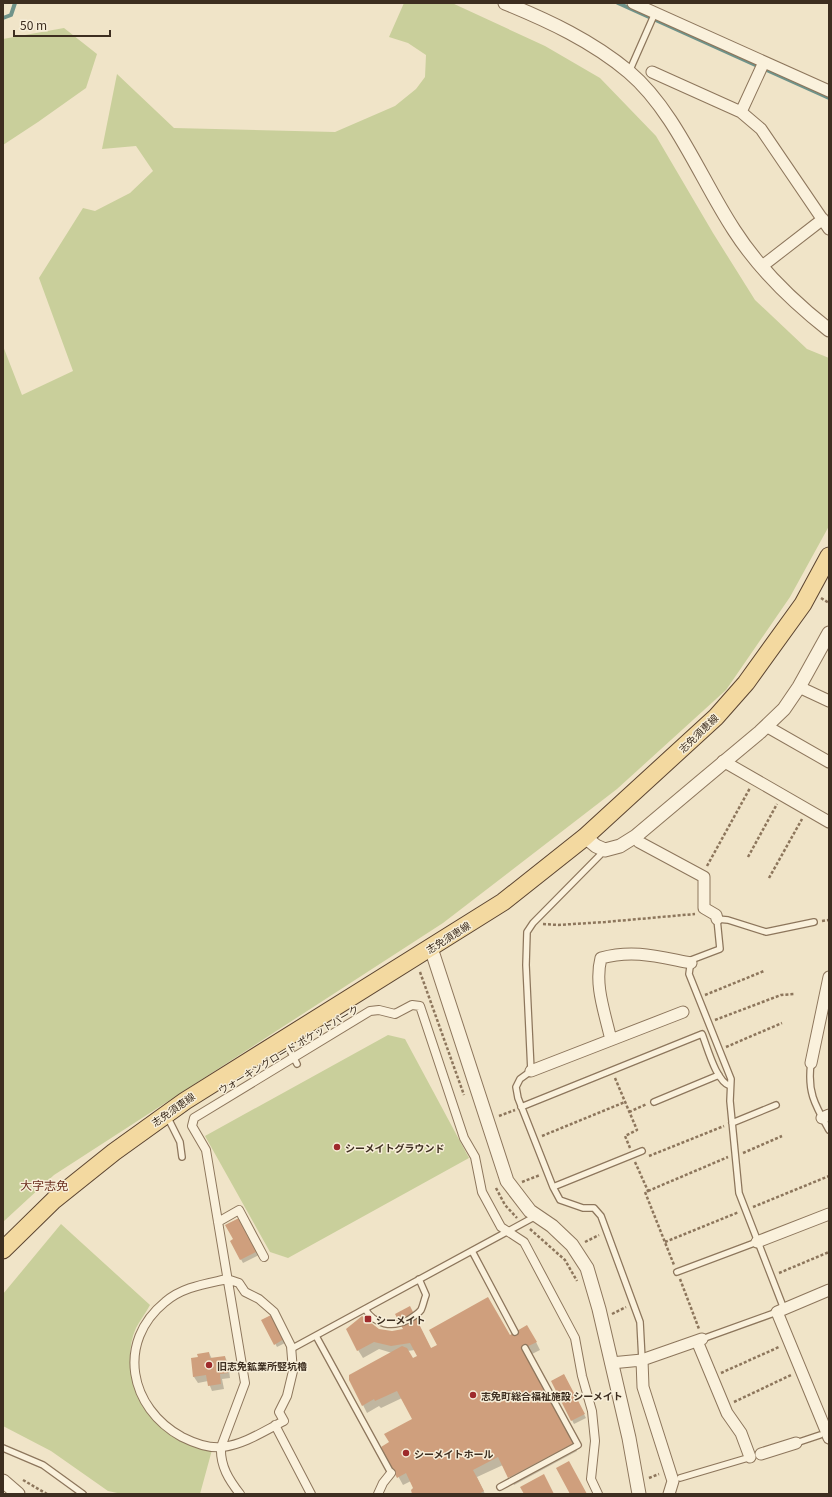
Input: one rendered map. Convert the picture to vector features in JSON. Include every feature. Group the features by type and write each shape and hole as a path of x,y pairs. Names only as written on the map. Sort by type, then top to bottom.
{"main road":[{"name":"志免須恵線","path":"3,1250 54,1200 114,1152 185,1100 504,902 586,837 721,712 746,683 803,604 829,556"}],"street":[{"path":"505,3 561,27 594,46 629,72 656,102 676,131 733,229 761,268 802,308 829,330"},
{"path":"633,3 829,91"},
{"path":"741,112 764,62"},
{"path":"652,72 741,112 760,129 829,229"},
{"path":"761,268 823,219"},
{"path":"586,837 596,846 605,850 620,846 636,836 784,709 799,687 829,633"},
{"path":"799,687 829,701"},
{"path":"766,726 829,762"},
{"path":"724,761 828,820"},
{"path":"636,836 639,842 704,877 704,908 714,915"},
{"path":"431,948 507,1181 530,1211 552,1226 572,1245 587,1268 612,1363 629,1438 639,1494"},
{"path":"611,1040 598,985 598,970 601,958 616,954 644,953 691,963"},
{"path":"811,1063 829,977"},
{"name":"ウォーキングロード ポケットパーク","path":"240,1494 230,1482 222,1465 221,1447 244,1383 206,1150 192,1126 194,1118 370,1012 379,1010 395,1014 412,1005 420,1006 464,1138 475,1157 482,1192 501,1227 524,1242 575,1338 592,1411 595,1441 591,1479 598,1494"},
{"path":"531,1071 683,1012"},
{"path":"218,1222 239,1210 264,1257"},
{"path":"757,1242 829,1214"},
{"path":"227,1279 239,1283 245,1292 259,1300 274,1312 291,1346 293,1371 287,1396 279,1412 284,1421 242,1443 221,1447 194,1443 170,1430 152,1411 138,1388 133,1360 138,1338 150,1315 166,1301 189,1288 227,1279"},
{"path":"825,1436 789,1343 780,1310 829,1290"},
{"path":"612,1363 642,1360 700,1340 724,1407 756,1456 796,1443"},
{"path":"642,1360 643,1387 646,1398 676,1480 669,1494"},
{"path":"275,1425 311,1494"},
{"path":"378,1494 383,1483 391,1473"},
{"path":"3,1481 18,1494"}],"lane":[{"path":"629,72 655,13"},
{"path":"605,850 536,920 527,932 526,959 531,1071 520,1079 516,1087 521,1107 553,1187 560,1200 583,1208 594,1208 601,1216 640,1322 642,1360"},
{"path":"700,1340 780,1310 771,1276 757,1242 740,1193 730,1101 731,1079 700,998 689,974 691,963 692,960 720,949 714,915 766,932 814,922"},
{"path":"521,1107 702,1034 719,1075 724,1084 730,1086"},
{"path":"284,1039 297,1064"},
{"path":"811,1063 810,1092 826,1117 829,1130"},
{"path":"654,1102 719,1075"},
{"path":"732,1123 776,1105"},
{"path":"166,1114 180,1142 182,1158"},
{"path":"553,1187 642,1151"},
{"path":"291,1349 536,1216"},
{"path":"677,1272 757,1242"},
{"path":"472,1251 516,1332"},
{"path":"365,1309 370,1317 386,1325 395,1325 414,1317 420,1310 426,1295 419,1280"},
{"path":"316,1336 391,1473"},
{"path":"500,1487 578,1445 524,1348"},
{"path":"796,1443 825,1436"},
{"path":"3,1448 43,1465 83,1494"},
{"path":"676,1480 756,1456"}],"path":[{"path":"702,876 755,779"},
{"path":"748,857 782,795"},
{"path":"769,878 808,810"},
{"path":"536,920 543,924 558,925 714,915"},
{"path":"700,998 764,971"},
{"path":"420,972 466,1100"},
{"path":"709,1023 780,995 795,994"},
{"path":"720,1049 782,1023"},
{"path":"612,1070 637,1130 625,1136 648,1191"},
{"path":"534,1139 625,1102"},
{"path":"629,1112 654,1102"},
{"path":"496,1116 521,1107"},
{"path":"635,1162 732,1123"},
{"path":"700,1340 677,1272 645,1192 726,1157 735,1156 782,1136"},
{"path":"522,1182 547,1172"},
{"path":"665,1242 829,1176"},
{"path":"495,1184 505,1205 522,1223 565,1260 579,1288"},
{"path":"585,1242 607,1232"},
{"path":"771,1276 829,1252"},
{"path":"612,1314 633,1304"},
{"path":"712,1377 789,1343"},
{"path":"724,1407 801,1371"},
{"path":"19,1477 47,1494"}],"green space":[{"path":"404,3 452,3 545,46 600,78 656,136 713,233 755,300 807,349 829,358 829,526 790,597 726,690 617,789 443,923 54,1175 3,1222 3,346 22,395 73,371 39,278 83,208 95,211 130,193 153,171 136,146 102,149 117,74 174,128 335,132 395,106 416,89 425,77 426,55 408,43 389,37"},
{"path":"64,28 97,54 86,88 3,145 3,39"},
{"name":"シーメイトグラウンド","path":"388,1035 405,1039 469,1158 288,1258 270,1252 205,1136"},
{"path":"61,1224 150,1305 136,1328 130,1356 131,1371 140,1398 148,1411 167,1432 183,1442 212,1450 200,1494 122,1494 108,1491 51,1451 3,1426 3,1294"}],"building":[{"path":"239,1218 258,1251 240,1260 230,1241 233,1239 225,1225"},
{"name":"志免町総合福祉施設 シーメイト","path":"488,1297 510,1335 527,1325 537,1342 522,1349 574,1443 508,1478 498,1457 473,1470 484,1491 479,1494 412,1494 411,1490 413,1488 406,1473 397,1478 381,1447 389,1442 384,1434 412,1419 397,1391 375,1401 374,1399 362,1406 349,1380 349,1375 402,1346 407,1348 413,1358 417,1356 410,1343 391,1346 374,1342 357,1351 346,1329 362,1316 379,1329 392,1331 403,1329 395,1314 410,1306 431,1348 437,1345 429,1330"},
{"path":"271,1315 284,1339 274,1345 261,1320"},
{"name":"旧志免鉱業所竪坑櫓","path":"209,1352 210,1358 225,1356 228,1373 220,1374 221,1384 208,1386 206,1375 193,1377 191,1358 198,1357 197,1354"},
{"path":"564,1374 585,1414 571,1421 551,1381"},
{"path":"569,1461 587,1494 570,1494 556,1468"},
{"path":"544,1474 554,1494 524,1494 520,1487"}],"waterway":[{"path":"3,18 11,15 15,3"},
{"path":"618,3 829,98"}],"place":[{"name":"シーメイトグラウンド","path":"337,1147"},
{"name":"シーメイト","path":"368,1319"},
{"name":"旧志免鉱業所竪坑櫓","path":"209,1365"},
{"name":"志免町総合福祉施設 シーメイト","path":"473,1395"},
{"name":"シーメイトホール","path":"406,1453"}],"district":[{"name":"大字志免","path":"44,1184"}]}
